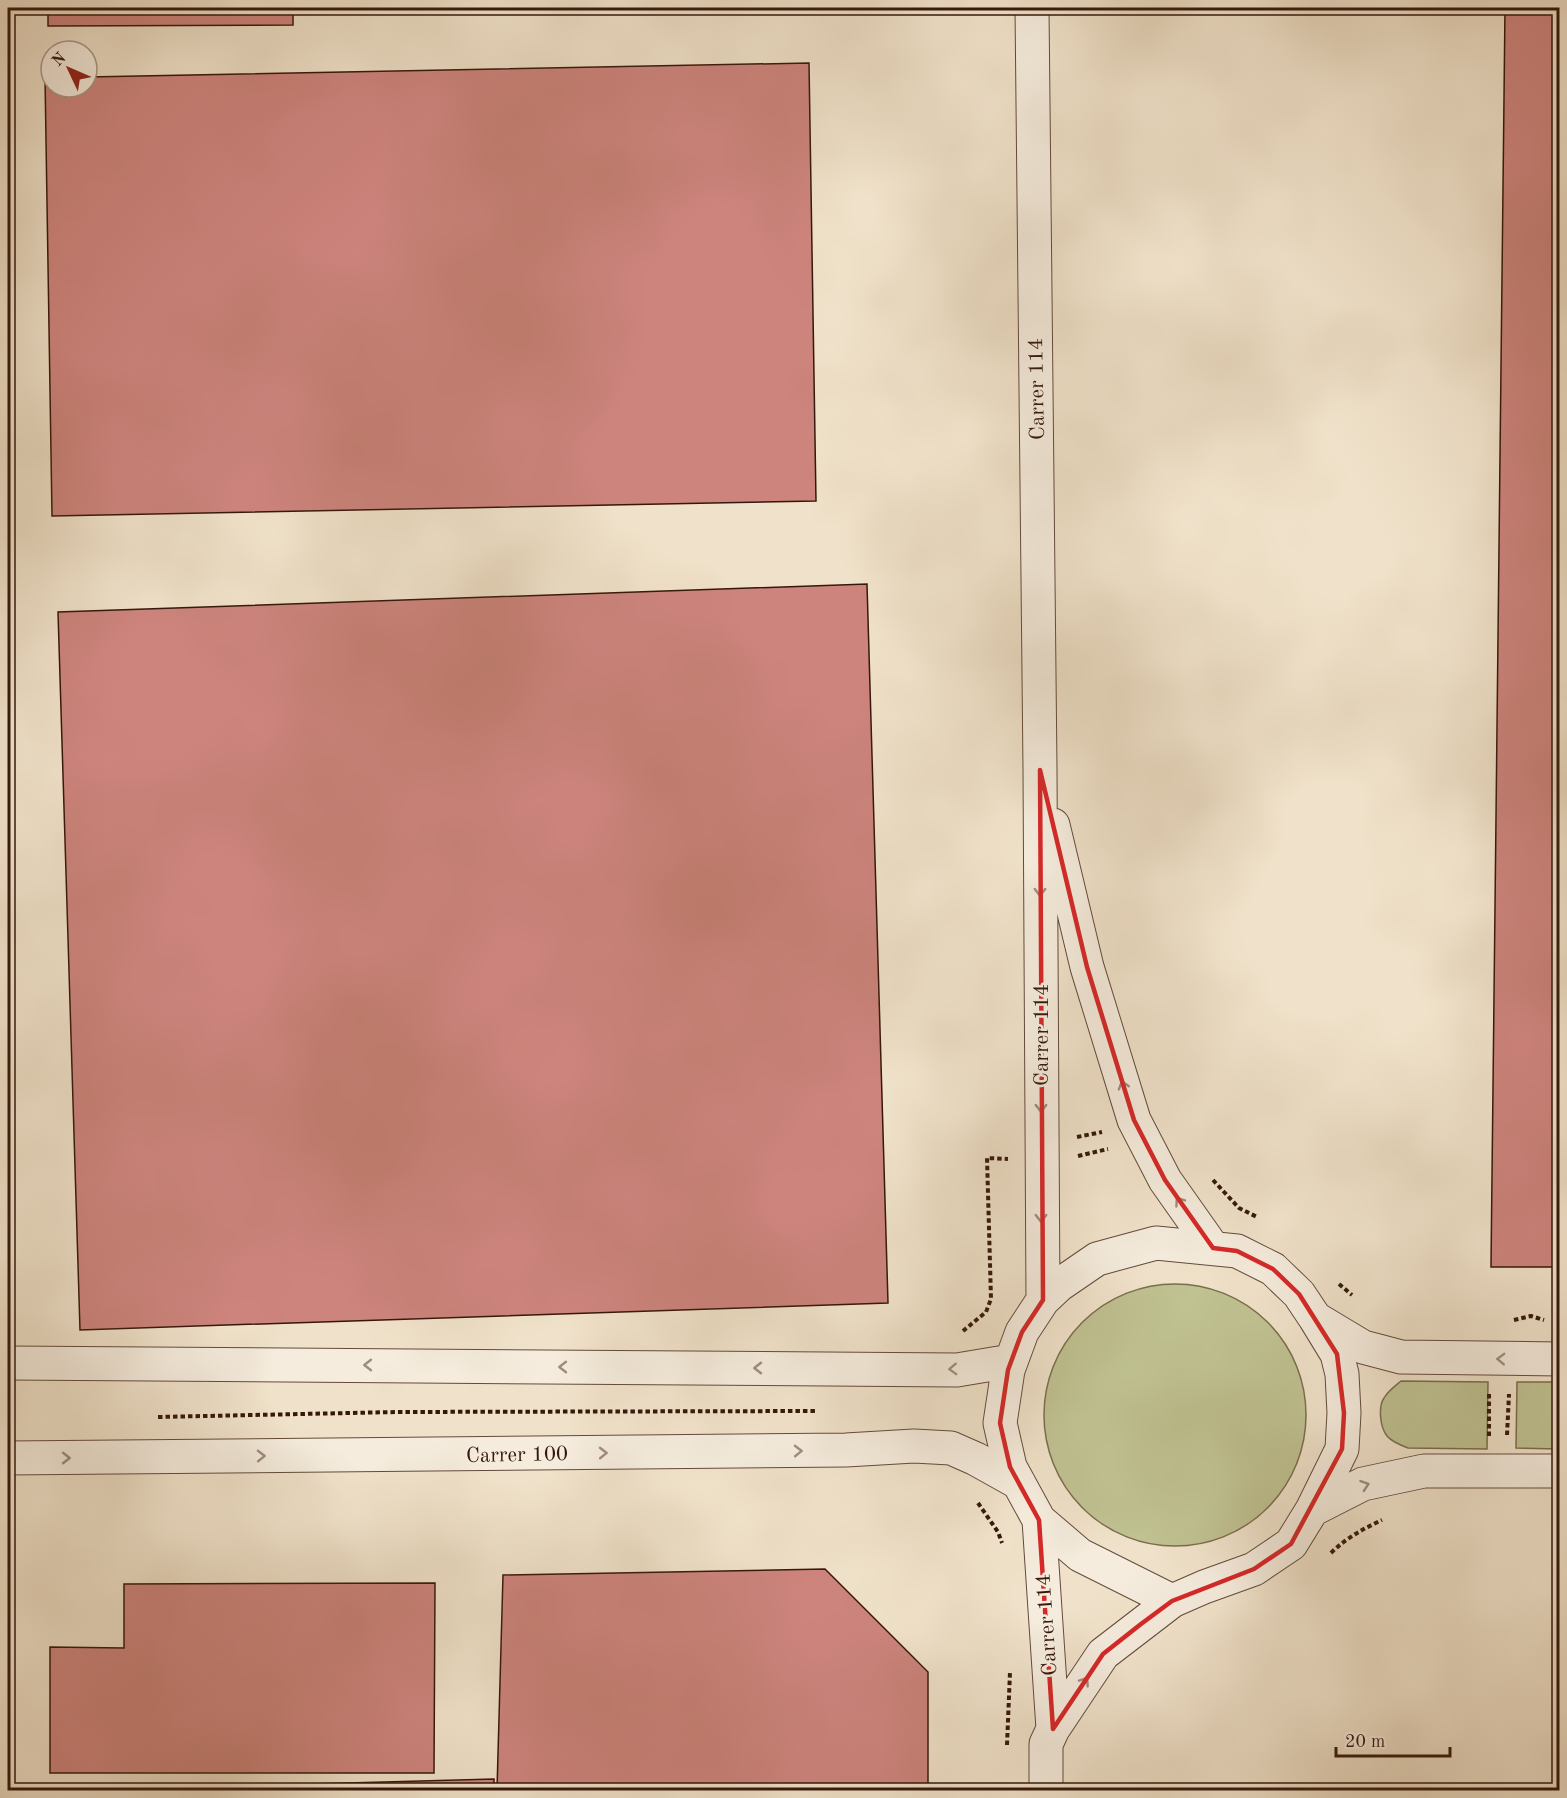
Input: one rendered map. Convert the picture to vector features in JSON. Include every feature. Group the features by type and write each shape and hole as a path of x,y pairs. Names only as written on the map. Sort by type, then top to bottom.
{"street":[{"name":"Carrer 114","path":"1032,8 1040,770 1042,1289 1008,1370 1000,1423 1010,1467 1039,1520 1053,1730"},
{"name":"Carrer 114","path":"1040,770 1087,967 1134,1120 1165,1180 1213,1248"},
{"name":"Carrer 114","path":"1042,1289 1059,1285 1097,1259 1156,1243 1236,1251 1273,1269 1299,1294 1337,1354 1342,1374 1344,1413 1342,1449 1312,1510 1291,1544 1254,1569 1172,1601 1103,1654 1046,1744 1046,1791"},
{"path":"1315,1318 1363,1347 1401,1358 1560,1359"},
{"path":"8,1363 957,1370 1011,1361"},
{"name":"Carrer 100","path":"8,1458 846,1450 914,1446 951,1448 1019,1483"},
{"path":"1312,1510 1363,1484 1424,1471 1560,1471"},
{"path":"1039,1520 1080,1556 1172,1601"}],"path":[{"path":"1076,1138 1107,1131"},
{"path":"1072,1158 1113,1148"},
{"path":"986,1312 991,1299 987,1158 1019,1159"},
{"path":"1239,1208 1266,1222"},
{"path":"1336,1280 1359,1300"},
{"path":"1506,1444 1509,1388"},
{"path":"1489,1391 1489,1447"},
{"name":"Carrer 100","path":"151,1417 398,1412 823,1411"},
{"path":"977,1500 998,1532"}],"highlighted area":[{"path":"1040,770 1087,967 1134,1120 1165,1180 1213,1248 1237,1251 1273,1269 1299,1294 1337,1354 1344,1413 1342,1449 1291,1544 1254,1569 1172,1601 1141,1624 1103,1654 1053,1729 1039,1520 1010,1467 1000,1423 1008,1370 1022,1332 1043,1300"}],"green space":[{"path":"1175,1284 1201,1287 1225,1294 1248,1306 1268,1322 1284,1342 1296,1365 1303,1389 1306,1415 1303,1441 1296,1465 1284,1488 1268,1508 1248,1524 1225,1536 1201,1543 1175,1546 1149,1543 1125,1536 1102,1524 1082,1508 1066,1488 1054,1465 1047,1441 1044,1415 1047,1389 1054,1365 1066,1342 1082,1322 1102,1306 1125,1294 1149,1287"},
{"path":"1401,1381 1488,1382 1487,1449 1408,1448 1391,1440 1383,1428 1381,1406 1386,1395"},
{"path":"1517,1382 1559,1382 1559,1449 1516,1448"}],"building":[{"path":"48,8 293,8 293,25 48,26"},
{"path":"1505,8 1560,8 1560,1267 1491,1267"},
{"path":"809,63 816,501 52,516 45,99 99,99 99,77"},
{"path":"867,584 888,1303 80,1330 58,612"},
{"path":"825,1569 928,1672 928,1790 497,1790 503,1575"},
{"path":"435,1583 434,1773 50,1773 50,1647 124,1648 124,1584"},
{"path":"494,1779 494,1790 93,1790"}]}
